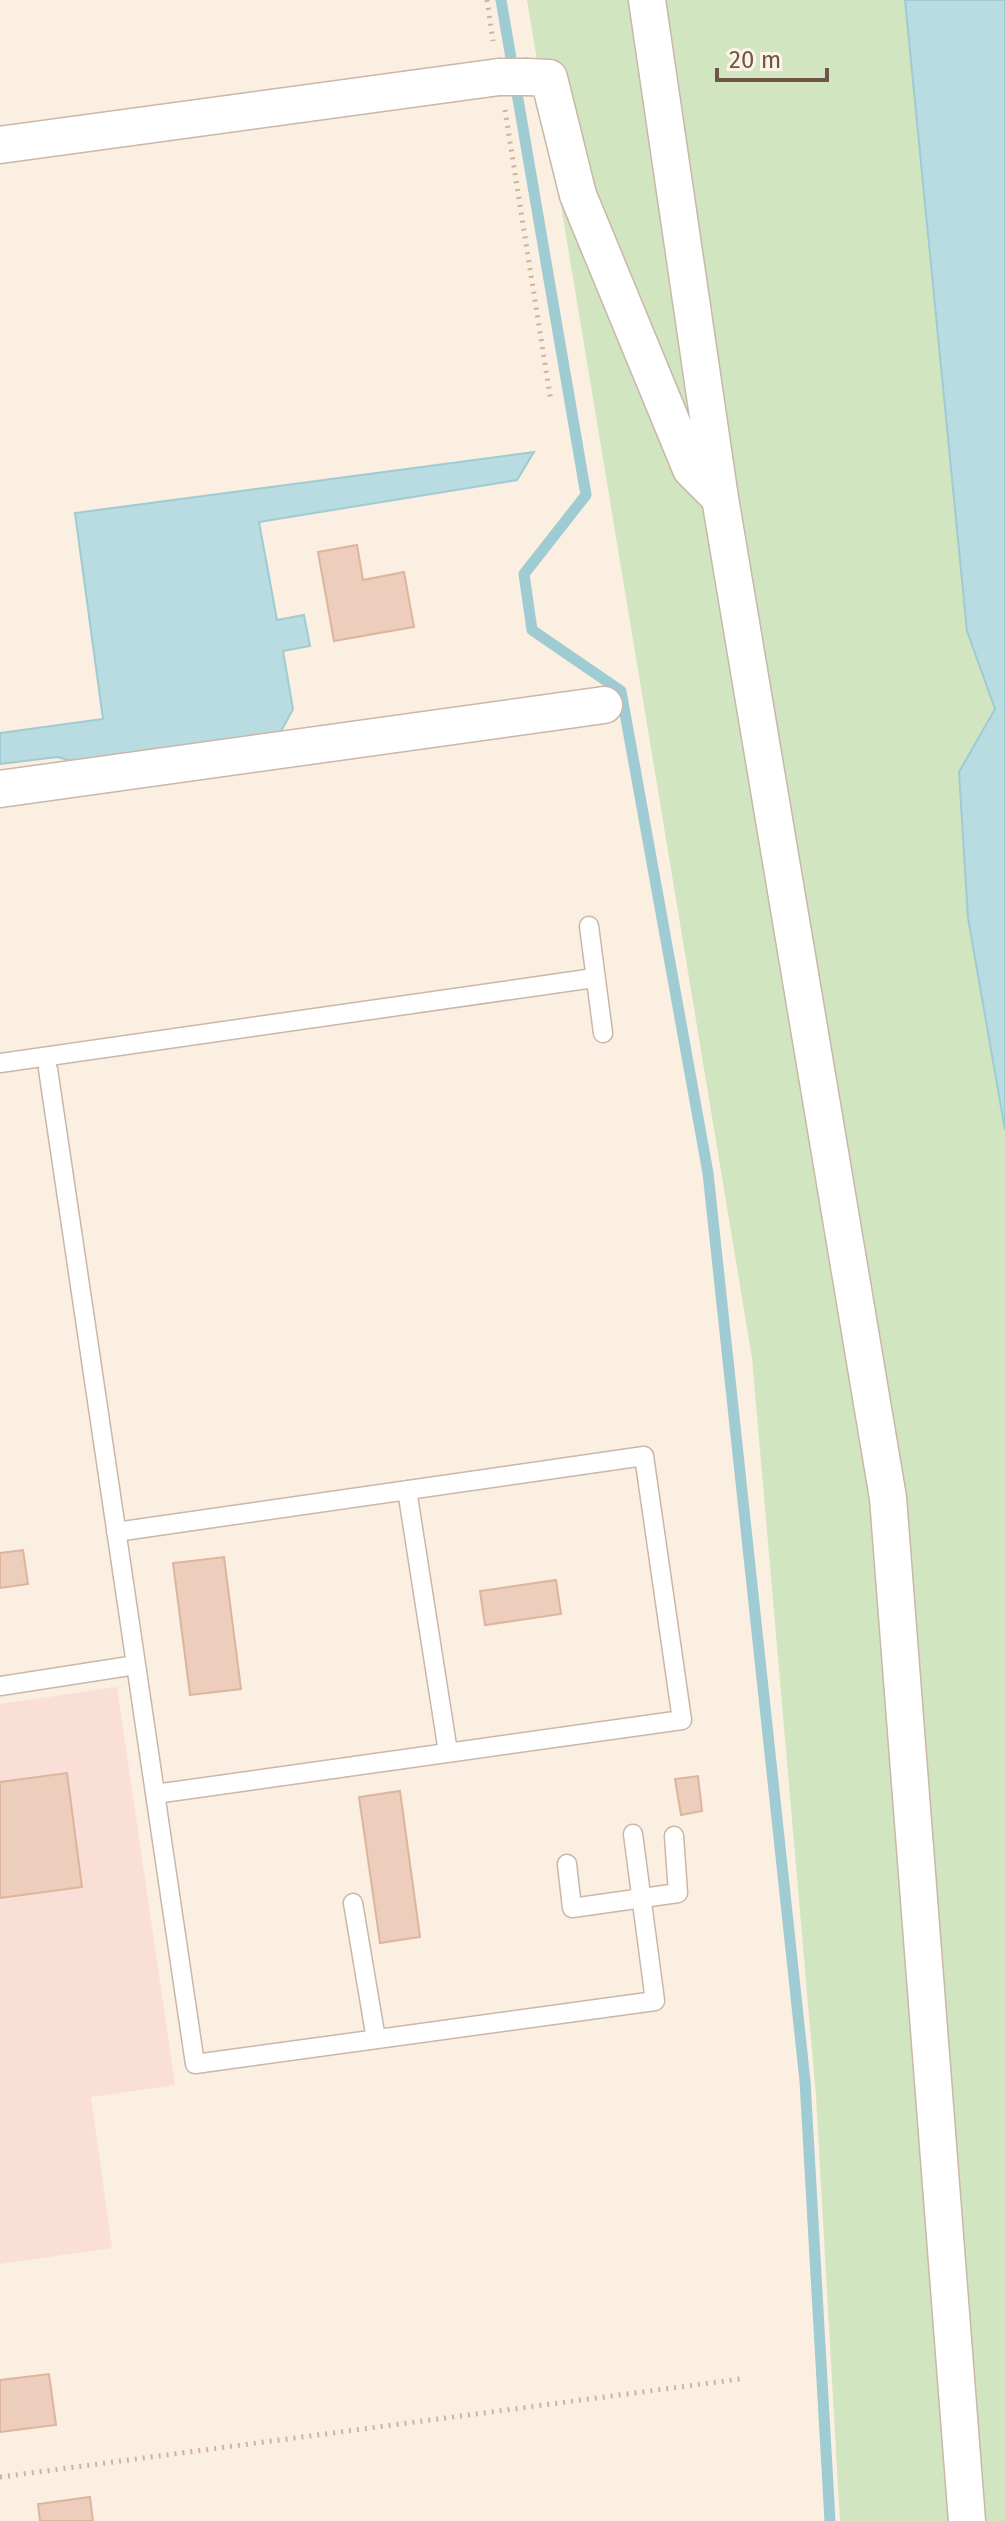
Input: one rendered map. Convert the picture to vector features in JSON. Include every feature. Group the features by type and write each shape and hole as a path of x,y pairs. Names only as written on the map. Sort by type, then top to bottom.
{"street":[{"path":"647,0 720,498 888,1498 967,2521"},
{"path":"0,145 506,77 549,78 578,195 691,469 720,498"},
{"path":"0,789 604,705"}],"lane":[{"path":"589,926 603,1033"},
{"path":"0,1063 594,978"},
{"path":"48,1069 195,2064 655,2001 633,1834"},
{"path":"116,1532 644,1456 682,1720 155,1794"},
{"path":"407,1490 448,1752"},
{"path":"0,1686 136,1665"},
{"path":"567,1864 572,1908 678,1893 674,1836"},
{"path":"353,1903 376,2039"}],"path":[{"path":"487,0 506,77 551,402"},
{"path":"0,2477 740,2379"}],"shaded area":[{"path":"117,1687 175,2085 91,2097 112,2248 0,2264 0,1704"}],"green space":[{"path":"527,0 905,0 967,631 995,709 959,772 968,918 1005,1130 1005,2521 840,2521 816,2096 752,1358"}],"water":[{"path":"905,0 1005,0 1005,1130 968,918 959,772 995,709 967,631"},
{"path":"534,452 517,480 259,522 277,620 304,615 310,646 283,651 293,709 279,735 88,765 57,757 0,764 0,733 103,719 75,513"}],"building":[{"path":"357,545 363,580 404,572 414,627 334,641 318,552"},
{"path":"23,1550 28,1584 0,1588 0,1553"},
{"path":"224,1557 241,1689 190,1695 173,1563"},
{"path":"556,1580 561,1614 485,1625 480,1591"},
{"path":"67,1773 82,1887 0,1898 0,1782"},
{"path":"698,1776 702,1811 681,1815 675,1779"},
{"path":"400,1791 420,1937 380,1943 359,1797"},
{"path":"49,2374 56,2425 0,2432 0,2380"},
{"path":"90,2497 93,2521 40,2521 38,2504"}],"waterway":[{"path":"501,0 586,495 524,574 532,630 621,691 708,1173 805,2081 830,2521"}]}
